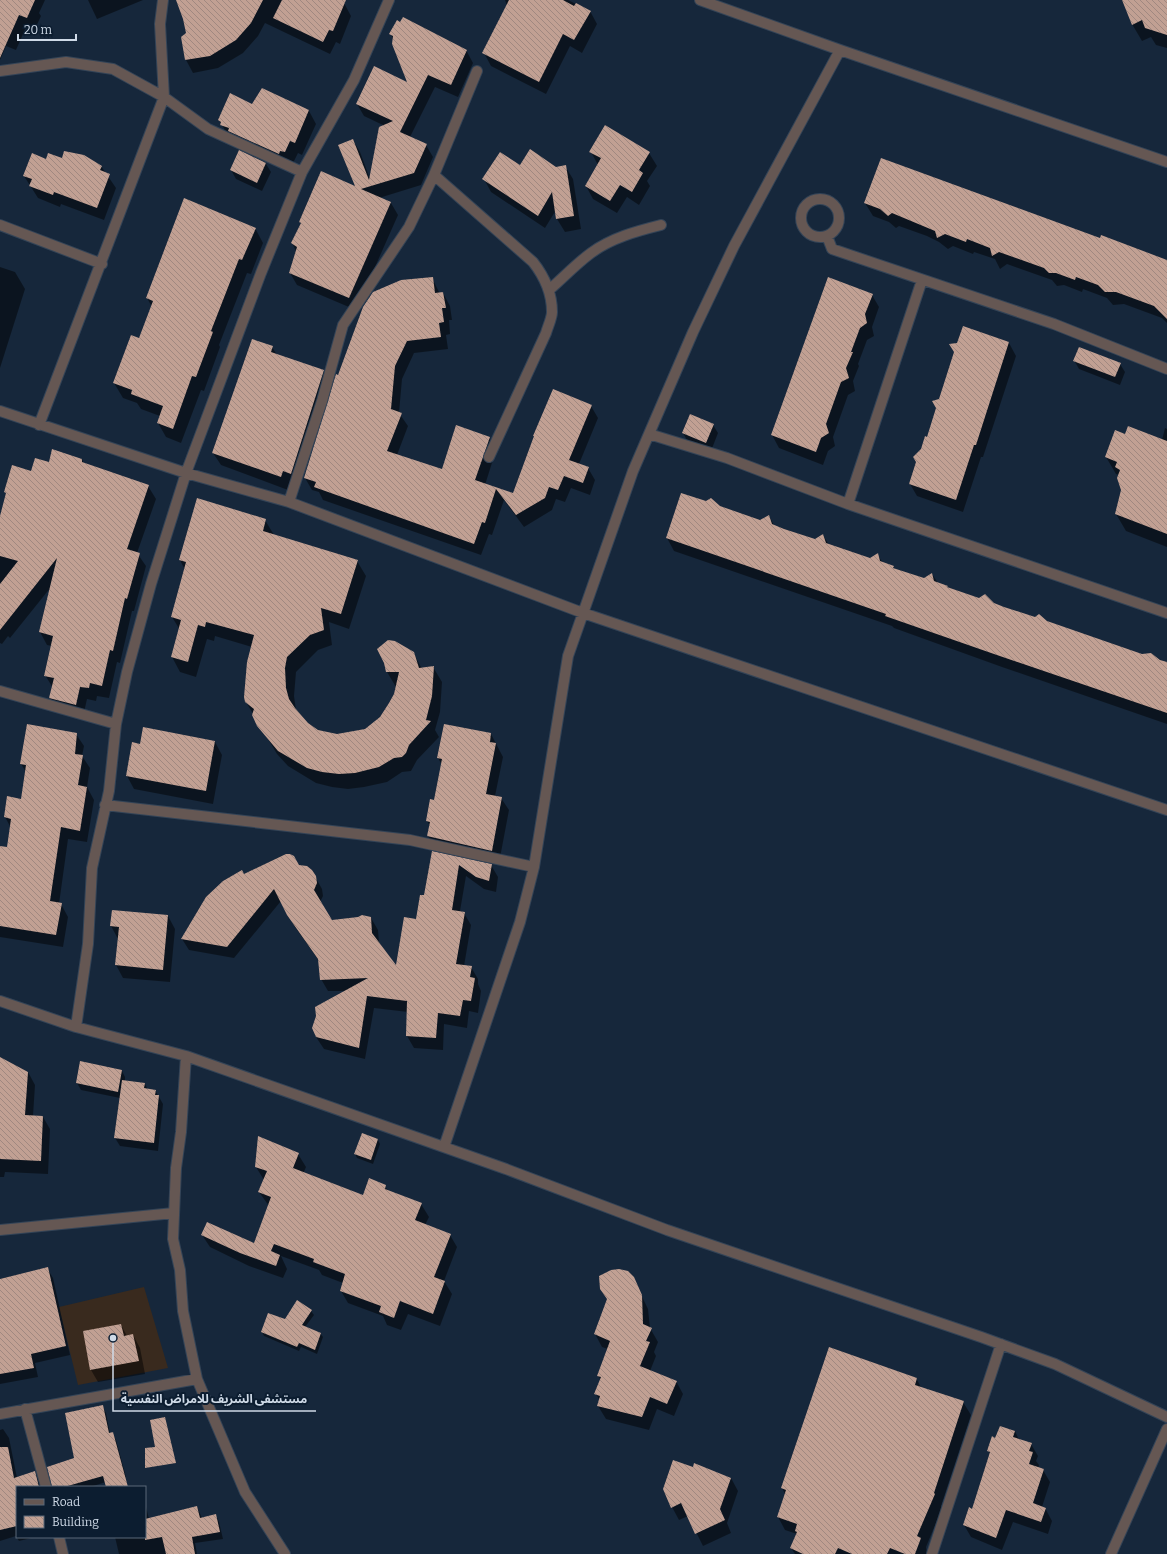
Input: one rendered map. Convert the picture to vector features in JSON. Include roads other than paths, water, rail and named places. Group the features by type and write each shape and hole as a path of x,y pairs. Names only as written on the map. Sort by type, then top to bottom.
{"street":[{"path":"39,425 102,264 164,97 160,24 163,0"},
{"path":"76,1027 88,944 92,868 106,805 116,724 151,584 186,473 261,274 302,172 354,80 389,0"},
{"path":"700,0 840,50 1167,162"},
{"path":"444,1147 520,922 534,867 568,656 633,471 693,332 734,246 840,50"},
{"path":"0,71 66,62 113,69 164,97 208,129 302,172"},
{"path":"289,502 322,401 343,325 409,227 434,175 477,71"},
{"path":"434,175 533,262 545,280 549,290 552,313 546,333 488,457"},
{"path":"0,225 102,264"},
{"path":"549,290 592,252 629,234 661,225"},
{"path":"827,236 832,249 1054,324 1167,369"},
{"path":"848,504 922,280"},
{"path":"0,411 186,473 289,502 583,613 1167,810"},
{"path":"649,434 727,458 848,504 1167,613"},
{"path":"0,691 116,724"},
{"path":"106,805 410,840 534,867"},
{"path":"0,1001 76,1027 186,1056 444,1147 667,1230 1001,1344 1055,1364 1167,1417"},
{"path":"186,1056 176,1168 173,1239 180,1270 183,1311 197,1379 245,1492 285,1554"},
{"path":"0,1230 174,1213"},
{"path":"932,1554 1001,1344"},
{"path":"0,1414 197,1379"},
{"path":"25,1409 46,1486"},
{"path":"1112,1554 1167,1429"},
{"path":"59,1538 63,1554"}],"place":[{"name":"مستشفى الشريف للامراض النفسية","path":"113,1338"}]}
